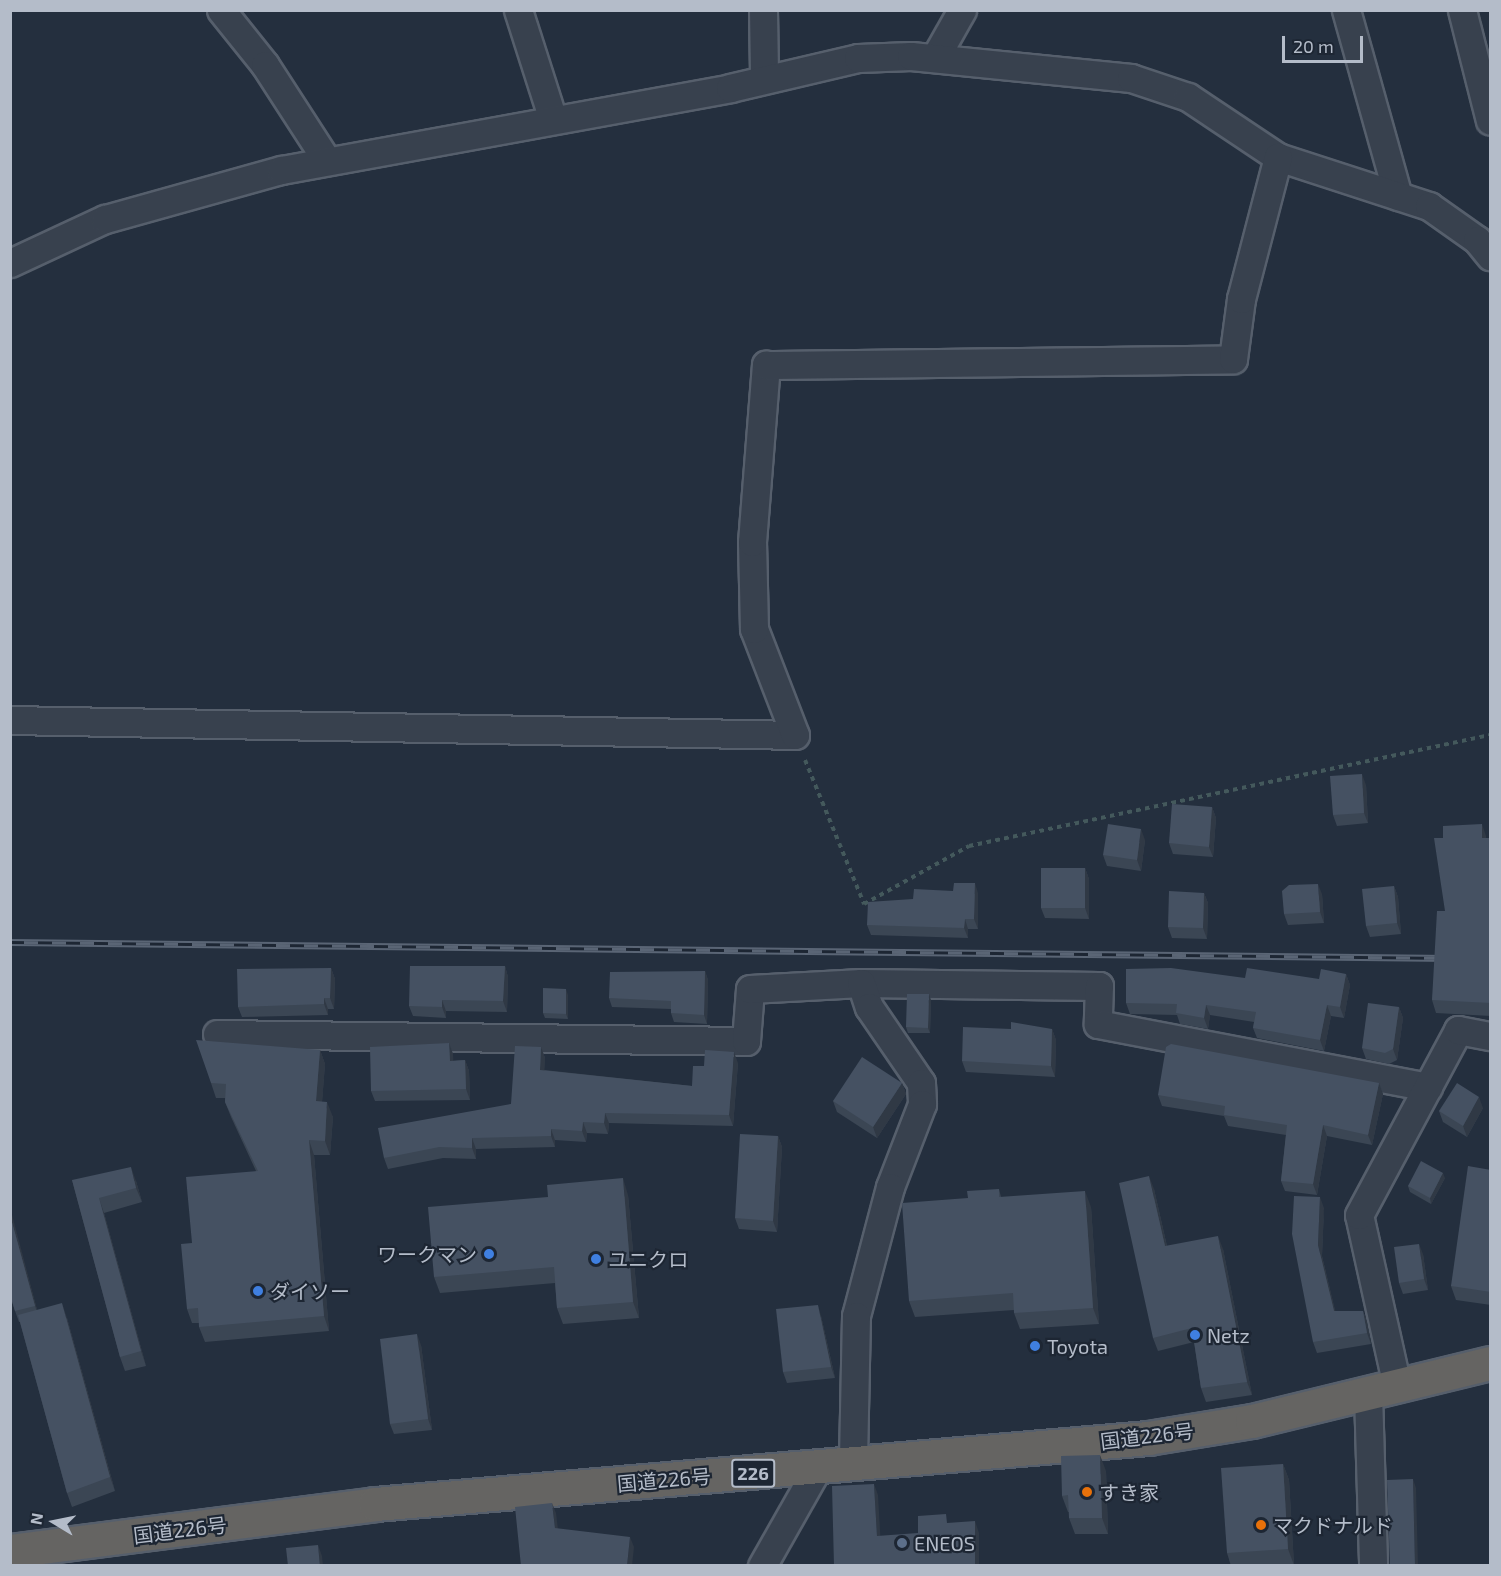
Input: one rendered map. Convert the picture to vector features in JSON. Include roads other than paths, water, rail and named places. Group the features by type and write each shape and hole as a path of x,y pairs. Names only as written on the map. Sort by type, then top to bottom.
{"highway":[{"name":"国道226号","path":"10,1551 375,1504 853,1465 1148,1438 1382,1390 1491,1363"}],"street":[{"path":"221,10 265,65 327,161"},
{"path":"518,10 553,120"},
{"path":"763,10 764,76"},
{"path":"936,57 962,10"},
{"path":"1346,10 1398,196"},
{"path":"1462,10 1491,121"},
{"path":"13,268 105,219 219,185 327,161 730,88 764,76 858,58 936,57 1131,78 1188,97 1278,157 1429,206 1488,249"},
{"path":"10,720 795,735 754,629 752,542 766,365 1233,360 1241,299 1278,157"},
{"path":"217,1034 746,1041 750,989 861,983 1099,986 1098,1024 1428,1087"},
{"path":"853,1465 856,1316 890,1187 922,1104 921,1083 869,1007 861,983"},
{"path":"1373,1566 1382,1390 1359,1215 1458,1030 1491,1036"},
{"path":"762,1566 818,1467"}],"railway":[{"path":"10,942 1450,958"}],"place":[{"name":"ワークマン","path":"489,1254"},
{"name":"ユニクロ","path":"596,1259"},
{"name":"ダイソー","path":"258,1291"},
{"name":"Netz","path":"1195,1335"},
{"name":"Toyota","path":"1035,1346"},
{"name":"すき家","path":"1087,1492"},
{"name":"マクドナルド","path":"1261,1525"},
{"name":"ENEOS","path":"902,1543"}]}
